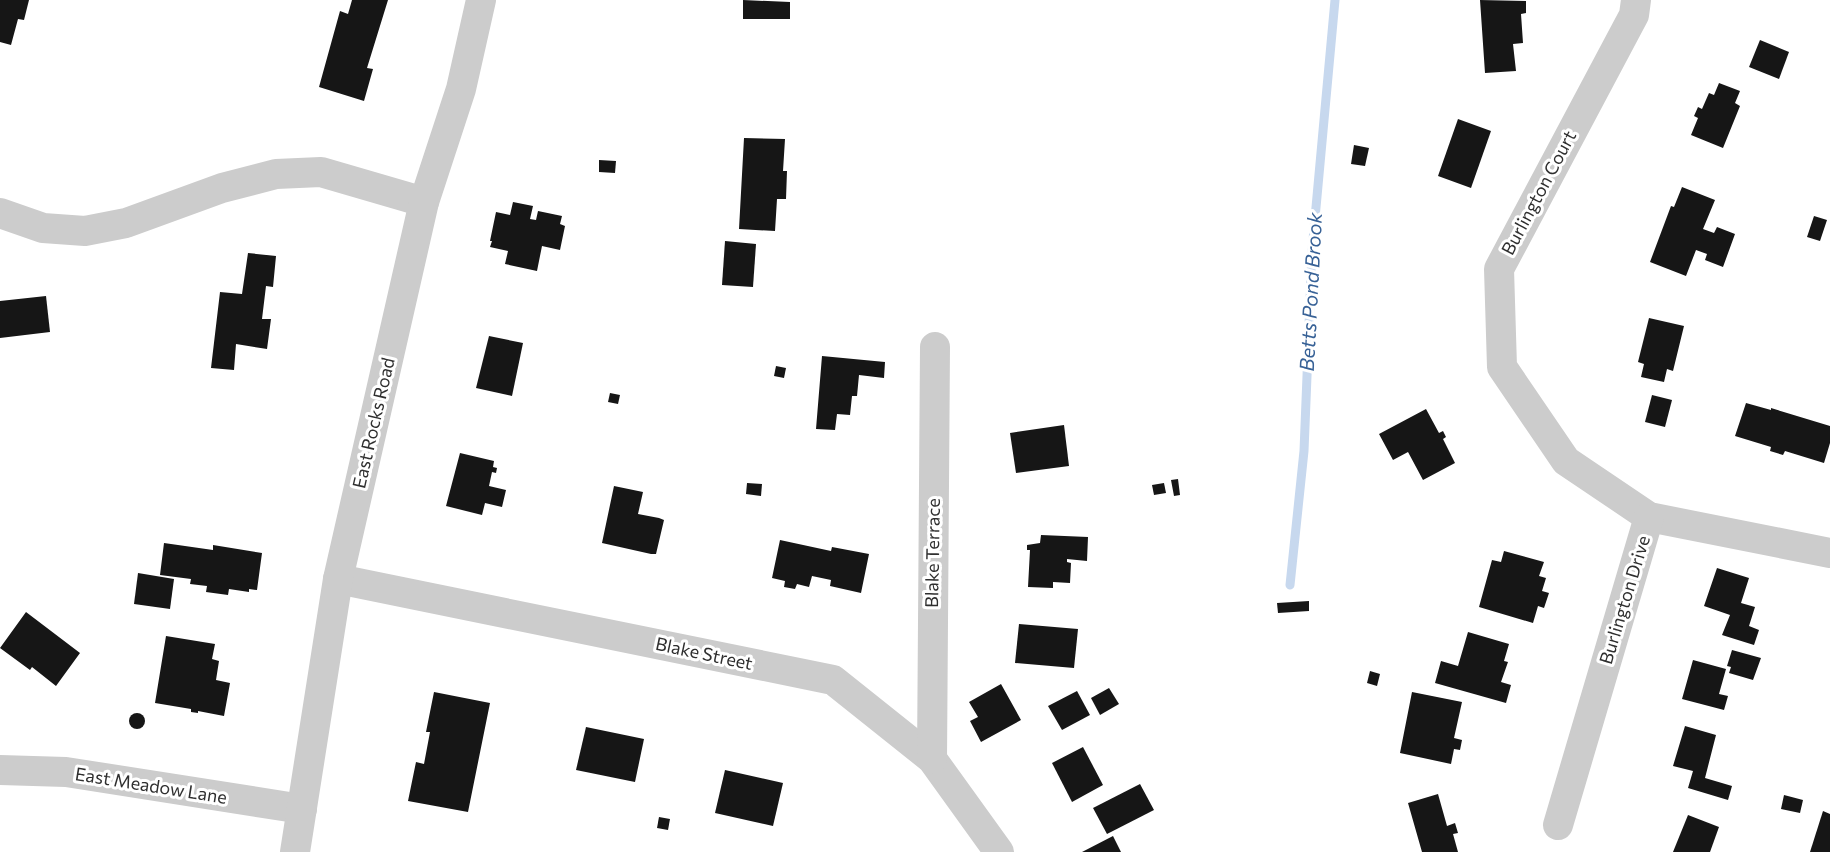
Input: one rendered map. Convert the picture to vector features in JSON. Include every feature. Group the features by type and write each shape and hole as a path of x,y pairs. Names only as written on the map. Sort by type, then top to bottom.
{"street":[{"name":"East Rocks Road","path":"295,852 338,579 424,202 461,89 481,0"},
{"name":"Burlington Court","path":"1636,0 1634,15 1499,268 1502,367 1566,461 1649,517"},
{"path":"0,213 43,228 85,231 126,223 222,188 276,174 321,172 424,202"},
{"name":"Blake Terrace","path":"932,759 935,347"},
{"name":"Burlington Drive","path":"1558,825 1649,517 1830,553"},
{"name":"Blake Street","path":"338,579 833,680 932,759 999,852"},
{"name":"East Meadow Lane","path":"0,770 66,772 302,809"}],"building":[{"path":"0,0 29,0 24,20 18,19 11,45 0,42"},
{"path":"352,0 388,0 367,68 373,69 364,101 319,87 340,11 348,14"},
{"path":"743,0 790,2 790,19 743,19"},
{"path":"1480,0 1526,1 1526,13 1521,14 1523,43 1513,44 1516,71 1485,73"},
{"path":"1760,40 1789,52 1779,79 1749,67"},
{"path":"1719,83 1740,91 1735,103 1740,106 1723,148 1691,135 1698,118 1694,116 1698,107 1702,109 1709,93 1714,95"},
{"path":"1458,119 1491,131 1471,188 1438,176"},
{"path":"744,138 785,139 783,171 787,171 786,199 777,199 775,231 739,229"},
{"path":"1354,145 1369,148 1365,166 1351,164"},
{"path":"599,160 616,161 615,173 599,172"},
{"path":"1682,187 1715,200 1703,229 1714,233 1717,227 1735,234 1723,267 1705,260 1707,254 1696,250 1686,276 1650,262 1671,206 1674,207"},
{"path":"513,202 533,206 530,219 536,220 538,211 562,216 560,224 565,226 560,250 542,246 537,271 505,264 508,251 490,247 496,212 510,215"},
{"path":"1814,216 1827,220 1820,241 1807,237"},
{"path":"725,241 756,244 753,287 722,285"},
{"path":"248,253 276,256 273,287 266,286 262,319 271,319 267,349 236,344 234,370 211,368 220,292 242,294"},
{"path":"46,296 50,332 0,338 0,301"},
{"path":"1649,318 1684,326 1673,371 1667,369 1664,382 1641,377 1644,364 1638,362"},
{"path":"489,336 523,343 512,396 476,388"},
{"path":"822,356 885,362 884,378 859,375 857,396 852,396 850,415 837,414 835,430 816,429"},
{"path":"776,366 786,368 784,378 774,376"},
{"path":"610,393 620,395 618,404 608,402"},
{"path":"1652,395 1672,400 1665,427 1645,422"},
{"path":"1746,403 1830,426 1830,443 1824,463 1785,451 1783,455 1770,451 1771,447 1735,436"},
{"path":"1426,409 1439,433 1443,431 1446,437 1443,439 1455,463 1423,480 1408,452 1393,460 1379,434"},
{"path":"1064,425 1069,466 1016,473 1010,433"},
{"path":"460,453 494,461 493,467 497,468 496,473 492,472 489,486 506,490 502,507 485,503 482,515 446,506"},
{"path":"1178,479 1180,495 1174,496 1171,480"},
{"path":"747,483 762,484 761,496 746,494"},
{"path":"1164,483 1166,493 1154,495 1152,485"},
{"path":"614,486 643,492 638,514 664,520 656,554 602,543"},
{"path":"1041,535 1088,537 1087,561 1067,559 1067,562 1071,563 1070,583 1053,582 1053,588 1028,587 1030,550 1027,550 1027,545 1040,543"},
{"path":"780,540 831,551 832,547 869,554 861,593 830,586 831,580 812,576 809,587 797,584 795,589 784,587 785,581 772,578"},
{"path":"164,543 213,550 213,545 262,553 257,590 249,589 249,592 229,589 228,595 206,592 207,586 190,584 191,579 160,575"},
{"path":"1504,551 1544,562 1539,576 1546,578 1542,591 1549,593 1544,608 1538,606 1533,623 1479,607 1492,560 1501,562"},
{"path":"1717,568 1749,578 1741,603 1755,607 1749,626 1759,630 1754,645 1722,635 1730,615 1704,606"},
{"path":"138,573 174,579 170,609 134,604"},
{"path":"1309,601 1309,611 1278,613 1277,603"},
{"path":"26,612 80,653 56,686 32,667 30,670 0,648"},
{"path":"1019,624 1078,629 1074,668 1015,663"},
{"path":"1468,632 1509,644 1504,661 1508,662 1501,682 1511,685 1506,703 1435,683 1441,661 1458,666"},
{"path":"166,636 215,644 212,659 219,661 216,680 230,683 224,716 198,711 198,713 191,712 191,709 155,703"},
{"path":"1732,650 1761,658 1753,680 1729,673 1731,667 1727,666"},
{"path":"1693,660 1726,669 1719,694 1728,696 1724,710 1682,699"},
{"path":"1370,671 1380,674 1377,686 1367,683"},
{"path":"1001,684 1021,720 981,742 970,721 978,717 969,702"},
{"path":"1109,688 1119,704 1100,715 1091,698"},
{"path":"1077,691 1090,715 1062,730 1048,706"},
{"path":"434,692 490,703 468,812 408,801 416,762 424,764 430,732 426,732"},
{"path":"1412,692 1462,702 1454,738 1462,740 1460,750 1454,749 1451,764 1400,753"},
{"path":"137,713 143,715 145,721 143,727 137,729 131,727 129,721 131,715"},
{"path":"1685,726 1716,735 1705,778 1732,786 1728,800 1688,788 1693,771 1673,766"},
{"path":"586,727 644,739 635,782 576,770"},
{"path":"1083,747 1103,785 1072,802 1052,763"},
{"path":"725,770 783,783 773,826 715,813"},
{"path":"1140,784 1154,810 1107,834 1093,808"},
{"path":"1438,794 1447,826 1455,823 1458,833 1453,834 1458,852 1422,852 1408,803"},
{"path":"1784,795 1803,800 1800,813 1781,809"},
{"path":"1823,811 1830,814 1830,852 1810,852"},
{"path":"1688,815 1719,827 1710,852 1673,852"},
{"path":"659,817 670,819 668,830 657,828"},
{"path":"1113,836 1121,852 1082,852"}],"waterway":[{"name":"Betts Pond Brook","path":"1290,585 1304,451 1312,251 1335,0"}]}
